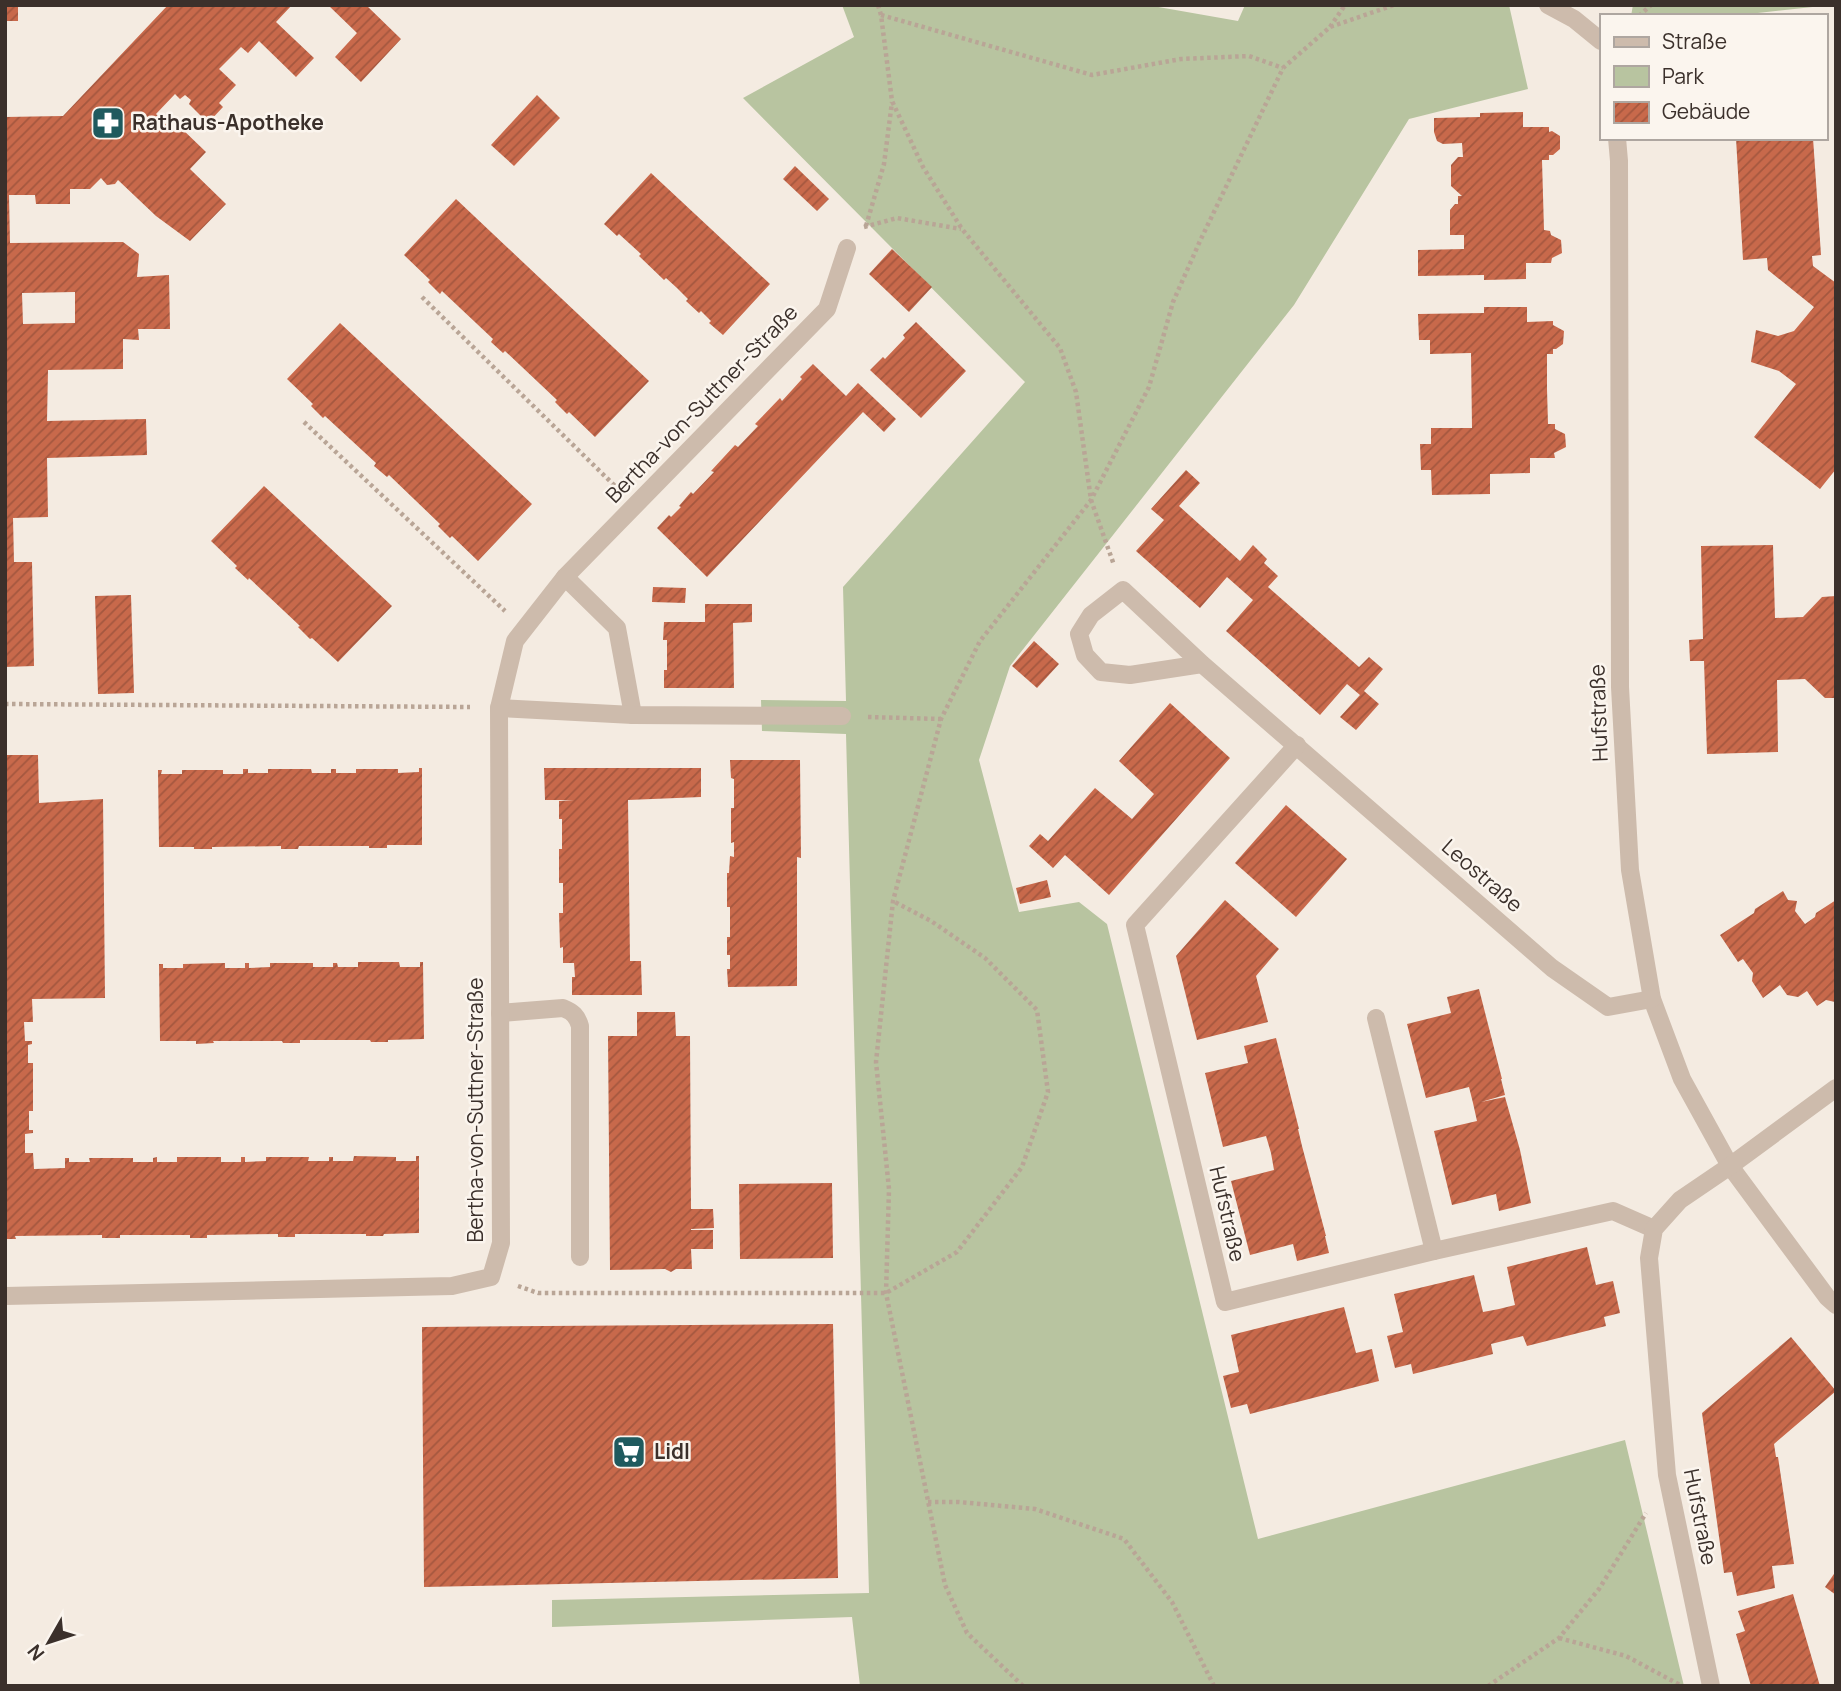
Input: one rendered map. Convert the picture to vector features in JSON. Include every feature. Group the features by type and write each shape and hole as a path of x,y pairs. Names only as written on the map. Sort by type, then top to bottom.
{"street":[{"path":"1548,5 1574,19 1600,40"},
{"name":"Hufstraße","path":"1617,140 1620,687 1630,870 1652,999 1682,1079 1730,1166 1827,1297 1836,1305"},
{"name":"Bertha-von-Suttner-Straße","path":"491,1277 501,1243 499,708 515,641 565,577 827,310 847,248"},
{"path":"565,577 617,628 633,715"},
{"path":"1123,590 1091,615 1079,634 1085,655 1101,672 1130,675 1202,664"},
{"name":"Leostraße","path":"1123,590 1202,664 1552,968 1608,1007 1652,999"},
{"path":"499,708 633,715 842,716"},
{"name":"Hufstraße","path":"1297,745 1135,925 1224,1302 1613,1211 1654,1229 1649,1258 1667,1475 1711,1686"},
{"path":"500,1013 564,1008 578,1019 580,1257"},
{"path":"1376,1018 1434,1251"},
{"path":"1654,1229 1680,1200 1836,1088"},
{"path":"5,1296 452,1286 491,1277"}],"path":[{"path":"847,248 866,226 884,164 892,101 878,5"},
{"path":"1023,1686 967,1633 945,1585 886,1293 889,1189 876,1062 893,901 941,719 980,641 1091,500 1149,387 1173,302 1283,68 1330,27 1345,5"},
{"path":"1330,27 1394,5"},
{"path":"881,15 1092,75 1181,59 1249,56 1283,68"},
{"path":"892,101 923,167 962,229 1060,348 1076,392 1091,500 1123,590"},
{"path":"866,226 897,218 962,229"},
{"path":"422,297 635,506"},
{"path":"304,422 524,629"},
{"path":"5,704 499,708"},
{"path":"842,716 941,719"},
{"path":"491,1277 538,1293 886,1293 957,1252 1022,1167 1048,1092 1037,1010 985,958 931,921 893,901"},
{"path":"1488,1686 1559,1638 1599,1589 1667,1475"},
{"path":"928,1502 1035,1509 1124,1539 1172,1602 1214,1686"},
{"path":"1559,1638 1626,1656 1682,1686"}],"green space":[{"path":"842,5 1147,5 1238,21 1245,5 1509,5 1528,89 1409,119 1294,305 1010,666 979,760 1019,912 1079,902 1107,924 1258,1539 1625,1440 1684,1686 860,1686 852,1617 552,1627 552,1600 869,1593 846,734 762,731 761,700 846,701 843,587 1025,382 743,98 854,37"},
{"path":"1633,5 1831,5 1749,14 1631,14"}],"building":[{"path":"5,5 18,5 18,21 5,21"},
{"path":"168,5 292,5 276,22 314,58 296,77 259,41 248,53 241,47 219,69 236,85 219,103 223,107 208,123 189,104 191,100 185,95 180,99 175,94 156,114 173,132 179,126 206,152 190,169 226,204 190,241 156,216 118,180 115,184 107,185 101,178 90,189 70,189 70,204 36,204 35,195 9,195 10,243 123,242 139,254 137,277 169,275 170,329 138,329 139,340 123,339 123,369 48,370 47,421 146,419 147,455 47,458 48,517 13,518 14,562 32,562 34,666 5,667 5,117 63,116","holes":["75,292 75,323 23,324 22,293"]},
{"path":"328,5 366,5 401,39 361,82 335,57 357,33"},
{"path":"537,95 560,118 514,166 491,145"},
{"path":"1523,112 1523,127 1549,127 1549,132 1560,136 1560,149 1549,155 1549,160 1542,160 1544,230 1550,231 1551,235 1561,240 1562,253 1552,258 1551,263 1526,263 1526,279 1484,280 1484,275 1418,276 1418,250 1464,249 1464,235 1450,235 1450,210 1458,204 1458,196 1462,196 1451,186 1451,165 1458,157 1463,157 1462,143 1443,144 1437,141 1434,118"},
{"path":"1736,140 1813,140 1821,255 1812,256 1813,266 1836,283 1836,469 1820,489 1754,437 1796,384 1779,371 1751,362 1756,330 1778,336 1794,331 1814,307 1768,270 1767,258 1743,260"},
{"path":"795,166 829,199 817,211 783,179"},
{"path":"651,173 770,284 723,335 709,323 711,321 701,311 699,313 686,301 688,299 677,288 666,278 664,280 639,256 641,254 604,224"},
{"path":"456,199 649,381 595,437 569,412 567,414 555,402 557,400 505,351 503,353 491,342 493,339 442,291 440,294 428,282 430,280 404,255"},
{"path":"892,249 932,287 909,312 869,274"},
{"path":"1484,307 1527,307 1527,322 1553,321 1553,325 1564,331 1563,344 1553,349 1553,354 1547,354 1547,389 1548,424 1555,424 1555,429 1565,434 1566,447 1554,453 1555,458 1530,458 1530,473 1490,474 1490,494 1432,495 1431,470 1421,470 1420,444 1431,444 1431,428 1472,428 1471,353 1430,354 1430,340 1419,340 1418,314 1484,313"},
{"path":"916,322 966,371 921,418 870,370 883,357 885,359"},
{"path":"340,323 532,504 478,561 452,536 450,538 438,526 440,524 389,475 387,477 374,466 376,463 325,416 323,418 311,406 313,404 287,379"},
{"path":"813,364 846,396 858,383 896,419 884,432 863,412 707,577 657,528 714,472 711,471 735,445 738,447 758,426 755,424 780,398 782,401"},
{"path":"1186,470 1200,483 1179,506 1240,561 1253,545 1267,559 1264,563 1278,576 1268,587 1359,667 1369,657 1383,669 1364,691 1379,704 1356,730 1340,717 1360,695 1347,684 1320,715 1226,631 1253,600 1227,577 1200,608 1136,551 1164,520 1151,509"},
{"path":"264,486 392,606 338,662 235,568 237,566 211,541"},
{"path":"1773,545 1775,618 1803,617 1822,597 1836,596 1836,698 1825,698 1805,679 1777,680 1778,752 1707,754 1704,661 1690,661 1689,640 1703,639 1701,546"},
{"path":"653,587 686,588 685,603 652,602"},
{"path":"131,595 134,693 98,694 95,596"},
{"path":"705,604 752,604 752,622 733,623 734,688 664,688 667,640 663,640 664,622 705,622"},
{"path":"1034,641 1059,664 1037,688 1012,666"},
{"path":"1170,703 1230,758 1109,895 1065,855 1053,868 1029,846 1040,834 1048,841 1095,788 1132,819 1154,794 1119,761"},
{"path":"5,755 38,755 39,803 103,799 105,998 32,999 33,1022 24,1022 25,1041 32,1041 32,1044 28,1045 28,1063 33,1063 33,1111 29,1111 29,1130 33,1130 33,1133 25,1134 25,1153 33,1153 34,1169 65,1168 65,1158 69,1158 69,1162 90,1162 89,1158 133,1158 133,1162 153,1162 153,1158 157,1157 157,1162 177,1162 177,1157 221,1157 221,1162 241,1162 241,1157 245,1157 245,1162 266,1161 266,1157 309,1157 308,1161 329,1161 329,1157 333,1157 333,1161 353,1161 354,1156 396,1157 396,1161 416,1161 416,1156 419,1156 419,1233 383,1236 295,1234 295,1237 278,1237 278,1234 207,1235 207,1238 190,1238 190,1235 120,1235 120,1238 102,1238 102,1235 15,1236 16,1239 5,1239"},
{"path":"730,760 800,760 801,858 797,857 797,986 728,987 727,969 730,969 730,955 727,955 727,937 730,937 730,907 727,907 727,873 730,856 734,857 734,842 731,843 731,808 734,808 734,779 731,778"},
{"path":"419,768 422,768 422,845 387,845 387,848 299,846 298,849 281,849 281,846 212,849 159,847 158,770 162,770 161,774 182,774 182,770 223,770 223,774 243,774 243,769 248,769 248,773 268,773 268,769 311,769 312,773 331,773 331,769 336,769 336,773 356,773 356,769 398,769 398,773 419,772"},
{"path":"544,768 701,768 701,797 628,800 630,961 641,961 642,995 572,995 574,963 563,963 563,947 560,948 559,913 563,913 563,883 559,883 562,819 559,819 559,801 574,800 545,800"},
{"path":"1286,805 1347,859 1296,917 1235,863"},
{"path":"1047,880 1051,897 1020,904 1016,888"},
{"path":"1783,891 1788,900 1797,901 1795,911 1805,924 1836,900 1835,1002 1826,1000 1817,1006 1807,991 1798,997 1787,995 1780,985 1763,998 1752,981 1753,973 1743,959 1738,962 1720,935"},
{"path":"1225,900 1279,949 1256,976 1268,1022 1197,1040 1176,956"},
{"path":"358,962 399,962 400,967 420,967 420,962 423,962 424,1039 388,1042 300,1040 300,1043 213,1041 214,1043 196,1044 196,1041 160,1041 159,964 163,964 163,968 183,968 183,964 225,963 225,968 245,968 245,963 249,963 249,968 270,967 270,963 313,963 313,967 333,967 333,963 337,963 338,967 358,967"},
{"path":"1479,989 1505,1095 1481,1102 1505,1097 1531,1203 1499,1211 1496,1194 1452,1205 1434,1131 1477,1121 1473,1103 1469,1087 1426,1098 1407,1024 1451,1013 1447,997"},
{"path":"637,1012 675,1012 676,1036 690,1036 691,1209 713,1209 714,1228 691,1229 713,1230 713,1249 691,1249 692,1269 676,1269 671,1272 665,1269 610,1270 608,1036 637,1036"},
{"path":"1276,1038 1329,1253 1297,1261 1293,1244 1250,1255 1231,1181 1274,1170 1271,1153 1266,1136 1223,1147 1205,1073 1248,1063 1244,1046"},
{"path":"832,1183 833,1258 740,1259 739,1184"},
{"path":"1587,1247 1596,1285 1613,1281 1620,1313 1604,1317 1606,1326 1527,1346 1523,1336 1491,1344 1493,1354 1413,1374 1411,1364 1395,1368 1387,1336 1403,1332 1394,1294 1474,1275 1483,1312 1499,1309 1515,1305 1507,1267"},
{"path":"1344,1307 1356,1353 1372,1349 1379,1381 1250,1414 1247,1404 1231,1408 1223,1376 1239,1372 1231,1335"},
{"name":"Lidl","path":"833,1324 838,1578 424,1587 422,1327"},
{"path":"1791,1337 1836,1391 1774,1444 1794,1564 1772,1566 1775,1588 1737,1596 1732,1572 1724,1573 1702,1413"},
{"path":"1836,1571 1836,1595 1825,1587"},
{"path":"1793,1594 1820,1686 1751,1686 1736,1634 1745,1631 1738,1611"}],"place":[{"name":"Rathaus-Apotheke","path":"108,123"},
{"name":"Lidl","path":"629,1452"}]}
